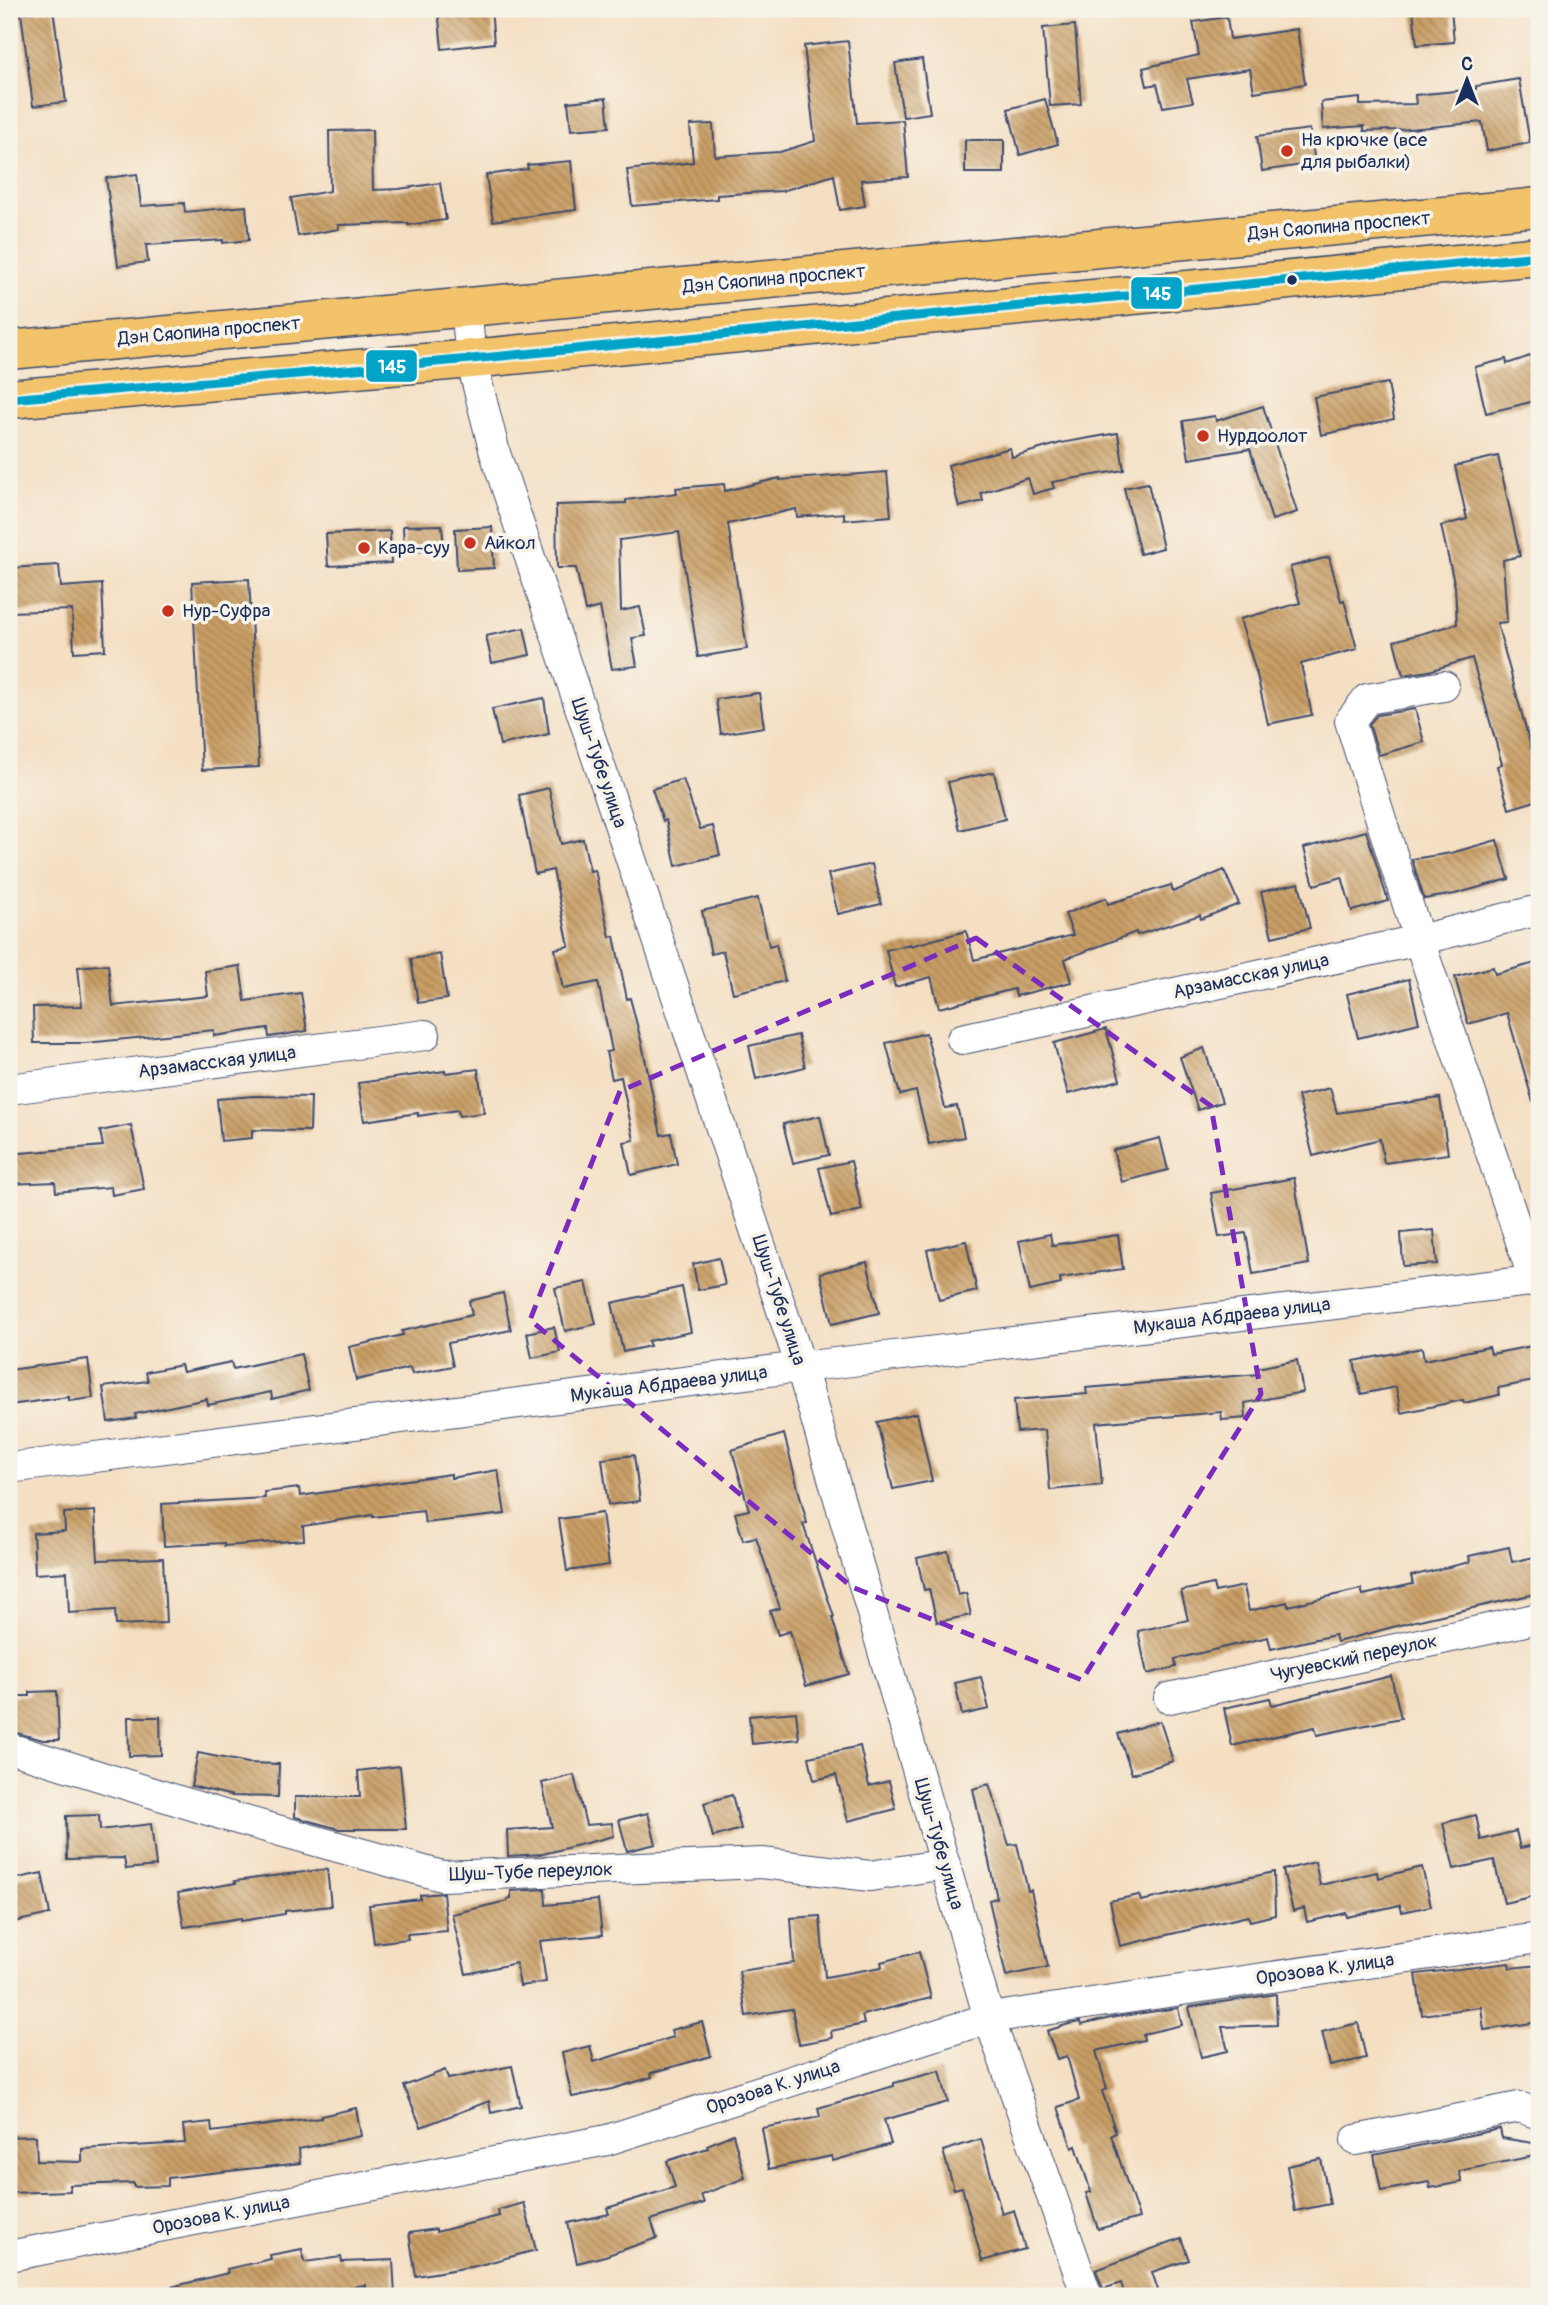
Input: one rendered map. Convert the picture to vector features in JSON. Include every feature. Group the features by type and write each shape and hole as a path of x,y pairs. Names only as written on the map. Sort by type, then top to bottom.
{"main road":[{"name":"Дэн Сяопина проспект","path":"9,350 1539,207"},
{"path":"9,399 471,359 1539,256"}],"street":[{"name":"Шуш-Тубе улица","path":"466,307 471,359 495,453 802,1367 989,2018 1087,2296"},
{"path":"1444,686 1367,698 1350,721 1419,940 1537,1280"},
{"name":"Арзамасская улица","path":"962,1039 1419,940 1539,910"},
{"name":"Арзамасская улица","path":"9,1089 425,1035"},
{"name":"Мукаша Абдраева улица","path":"9,1468 802,1367 1537,1280"},
{"name":"Чугуевский переулок","path":"1169,1698 1539,1618"},
{"name":"Шуш-Тубе переулок","path":"9,1748 227,1816 442,1876 762,1863 870,1876 945,1864"},
{"name":"Орозова К. улица","path":"9,2256 607,2140 989,2018 1539,1938"},
{"path":"1356,2140 1519,2107 1539,2114"}],"highlighted area":[{"path":"976,938 1211,1106 1261,1394 1082,1680 852,1587 530,1320 620,1091"}],"building":[{"path":"53,9 66,102 33,106 21,13"},
{"path":"438,9 491,9 494,43 442,49"},
{"path":"1413,9 1451,9 1454,42 1417,45"},
{"path":"1227,17 1230,39 1297,29 1305,84 1254,92 1250,69 1187,79 1193,102 1163,107 1157,84 1147,86 1143,68 1199,55 1193,22"},
{"path":"1075,25 1081,104 1050,106 1043,28"},
{"path":"848,41 857,123 903,120 908,177 861,180 865,206 840,210 834,175 782,191 717,195 717,199 632,206 627,170 693,162 690,125 713,124 715,156 780,152 815,141 804,46"},
{"path":"922,59 930,113 903,117 895,63"},
{"path":"1519,79 1530,143 1487,151 1482,122 1399,130 1364,131 1364,126 1323,129 1321,102 1360,98 1360,105 1416,104 1415,95 1476,89 1476,86"},
{"path":"606,98 609,127 571,130 568,102"},
{"path":"1045,99 1058,144 1020,155 1008,109"},
{"path":"1310,129 1315,163 1262,171 1257,136"},
{"path":"372,130 373,190 440,183 446,220 408,225 338,225 339,229 298,236 291,198 330,191 329,131"},
{"path":"965,140 1004,140 1004,173 965,173"},
{"path":"571,161 576,210 493,221 486,175 528,169 527,165"},
{"path":"137,174 141,206 184,203 185,212 246,206 249,240 146,245 148,262 118,266 106,178"},
{"path":"1539,353 1539,400 1486,413 1475,367 1506,359 1507,364"},
{"path":"1388,383 1394,419 1321,435 1314,397"},
{"path":"1263,406 1297,512 1272,520 1250,449 1189,459 1183,421 1215,416 1216,421"},
{"path":"1118,433 1124,470 1052,482 1054,488 1033,494 1028,478 981,493 983,501 959,507 948,465 1010,448 1012,457 1061,443"},
{"path":"1498,456 1520,556 1503,560 1507,622 1497,623 1533,755 1539,753 1539,800 1509,809 1497,766 1502,764 1472,658 1429,671 1403,675 1394,641 1457,624 1455,587 1441,526 1467,519 1455,466"},
{"path":"887,472 891,516 844,520 844,513 797,517 796,509 728,524 747,649 698,657 679,532 619,540 621,611 640,607 646,636 632,638 637,666 612,669 600,607 585,611 576,568 557,568 556,505 626,503 626,500 677,493 676,488 724,484 725,491 780,478"},
{"path":"1148,483 1163,548 1140,554 1124,488"},
{"path":"442,525 444,550 404,552 403,526"},
{"path":"492,527 494,568 457,570 455,529"},
{"path":"390,531 391,563 328,566 326,534"},
{"path":"1329,557 1357,649 1301,664 1312,715 1268,724 1240,619 1300,603 1290,567"},
{"path":"59,565 61,587 102,584 105,650 74,652 72,610 9,612 9,568"},
{"path":"249,579 259,767 202,770 192,582"},
{"path":"524,628 530,655 492,663 486,636"},
{"path":"759,693 764,727 721,734 716,699"},
{"path":"544,698 549,734 500,745 492,709"},
{"path":"1415,709 1424,742 1379,755 1369,724 1377,715"},
{"path":"994,772 1005,819 960,830 948,782"},
{"path":"683,779 700,829 713,826 720,855 676,866 666,820 663,821 652,789"},
{"path":"549,788 561,844 583,839 590,871 595,870 610,937 614,936 627,999 630,998 642,1044 661,1135 671,1133 677,1164 631,1175 624,1142 634,1140 621,1077 612,1079 606,1052 612,1051 598,982 563,989 555,949 569,946 553,870 535,874 519,795"},
{"path":"1366,831 1388,901 1352,911 1342,877 1314,885 1304,848"},
{"path":"1497,840 1509,879 1455,894 1424,899 1412,859 1451,853"},
{"path":"872,864 881,904 838,914 828,874"},
{"path":"1224,870 1239,904 1201,919 1200,915 1137,935 1136,932 1065,959 1071,982 1016,996 1014,989 939,1008 931,977 895,987 886,950 966,931 974,960 1073,935 1065,914 1106,898 1108,904 1171,885 1173,892"},
{"path":"1299,883 1310,928 1272,937 1261,892"},
{"path":"758,898 769,946 776,944 785,981 733,993 723,951 711,954 702,911"},
{"path":"440,954 447,999 418,1003 411,959"},
{"path":"1539,962 1539,1101 1533,1102 1507,1013 1468,1024 1455,977 1493,967 1495,974"},
{"path":"108,964 113,1006 208,996 205,971 240,966 245,1001 301,993 307,1031 269,1037 268,1028 214,1036 214,1030 86,1043 34,1043 33,1007 82,1006 78,967"},
{"path":"1409,979 1419,1023 1358,1038 1347,994"},
{"path":"1106,1029 1120,1080 1068,1094 1054,1043"},
{"path":"926,1033 945,1108 957,1106 964,1137 929,1144 916,1091 900,1095 886,1043"},
{"path":"798,1035 805,1067 756,1079 749,1046"},
{"path":"1204,1048 1222,1102 1198,1110 1180,1057"},
{"path":"478,1069 484,1113 459,1116 458,1110 364,1121 358,1083"},
{"path":"1330,1088 1337,1113 1440,1098 1448,1154 1384,1163 1380,1139 1313,1156 1298,1096"},
{"path":"254,1096 311,1097 310,1131 252,1130 252,1138 221,1141 217,1099"},
{"path":"820,1116 829,1155 793,1163 783,1124"},
{"path":"131,1125 144,1189 112,1195 111,1187 56,1192 55,1182 9,1184 9,1154 103,1146 100,1131"},
{"path":"1160,1138 1168,1170 1122,1182 1113,1150"},
{"path":"851,1161 862,1210 831,1217 819,1168"},
{"path":"1294,1178 1309,1264 1253,1274 1246,1233 1219,1237 1211,1193"},
{"path":"1434,1230 1437,1264 1403,1266 1401,1233"},
{"path":"1050,1234 1052,1245 1118,1235 1123,1269 1060,1278 1061,1284 1030,1291 1019,1241"},
{"path":"966,1241 977,1291 939,1300 927,1250"},
{"path":"719,1258 725,1285 698,1290 693,1264"},
{"path":"867,1262 879,1313 832,1324 820,1273"},
{"path":"586,1282 596,1324 565,1331 555,1288"},
{"path":"682,1287 691,1332 648,1341 650,1346 623,1352 612,1303"},
{"path":"503,1293 511,1330 448,1343 453,1366 412,1374 410,1368 356,1380 349,1347 403,1335 402,1331 472,1315 469,1301"},
{"path":"554,1327 560,1352 532,1358 527,1333"},
{"path":"1537,1345 1539,1380 1498,1388 1499,1395 1401,1413 1396,1387 1361,1394 1354,1361 1422,1348 1424,1360 1489,1347 1491,1354"},
{"path":"301,1354 309,1390 272,1399 271,1392 208,1405 207,1399 135,1414 136,1418 108,1422 103,1387 148,1381 146,1372 181,1365 183,1372 231,1362 233,1369"},
{"path":"88,1359 93,1398 69,1401 69,1397 9,1405 9,1370"},
{"path":"1297,1360 1303,1392 1245,1403 1246,1418 1222,1420 1221,1412 1096,1423 1102,1485 1050,1490 1045,1430 1017,1432 1014,1400 1087,1394 1086,1388 1259,1374 1257,1368"},
{"path":"917,1413 932,1481 893,1489 877,1422"},
{"path":"784,1434 807,1523 803,1524 834,1617 849,1674 806,1686 790,1631 778,1635 770,1611 780,1608 756,1537 743,1540 735,1513 749,1510 732,1450"},
{"path":"634,1455 640,1501 608,1505 602,1459"},
{"path":"498,1470 505,1514 425,1523 423,1511 373,1515 303,1526 304,1540 224,1546 224,1543 164,1546 162,1504 265,1498 264,1492 299,1488 300,1496 451,1474 451,1478"},
{"path":"95,1511 98,1560 163,1558 166,1623 116,1625 115,1610 69,1613 67,1572 35,1574 33,1533 65,1531 64,1513"},
{"path":"602,1513 609,1565 567,1571 559,1519"},
{"path":"1509,1547 1512,1562 1539,1556 1539,1593 1337,1642 1335,1635 1271,1649 1268,1637 1175,1659 1176,1667 1147,1674 1138,1631 1188,1620 1181,1591 1213,1584 1215,1592 1244,1586 1249,1611 1287,1602 1288,1606 1361,1589 1363,1595 1413,1584 1411,1576 1470,1562 1469,1556"},
{"path":"948,1551 958,1595 966,1593 971,1615 937,1622 929,1589 924,1590 917,1558"},
{"path":"1391,1676 1401,1718 1317,1735 1315,1727 1232,1746 1224,1708 1270,1698 1272,1705"},
{"path":"981,1677 989,1709 962,1715 955,1683"},
{"path":"57,1691 59,1740 43,1740 9,1731 9,1696 30,1696 30,1692"},
{"path":"796,1712 799,1739 752,1744 749,1716"},
{"path":"128,1717 160,1717 161,1755 129,1756"},
{"path":"1160,1721 1173,1761 1132,1774 1118,1734"},
{"path":"860,1746 869,1786 889,1781 896,1809 848,1821 836,1775 814,1780 809,1757"},
{"path":"198,1753 248,1763 279,1764 278,1797 233,1796 191,1786"},
{"path":"400,1766 406,1829 339,1829 295,1817 295,1797 360,1797 358,1771"},
{"path":"574,1775 586,1825 612,1823 614,1836 543,1854 508,1856 507,1830 552,1827 542,1783"},
{"path":"989,1784 1009,1845 1017,1844 1028,1891 1031,1890 1048,1967 1006,1976 989,1900 997,1898 973,1789"},
{"path":"732,1795 741,1829 713,1837 704,1803"},
{"path":"648,1813 656,1844 627,1851 619,1820"},
{"path":"99,1815 100,1830 151,1824 156,1866 126,1869 124,1858 67,1859 66,1816"},
{"path":"1476,1815 1481,1840 1516,1831 1520,1848 1539,1844 1539,1895 1504,1903 1494,1860 1454,1869 1443,1823"},
{"path":"1315,1862 1320,1885 1377,1872 1378,1878 1422,1867 1431,1906 1402,1912 1400,1905 1347,1917 1346,1913 1307,1922 1304,1908 1293,1911 1283,1870"},
{"path":"327,1869 331,1906 285,1911 285,1914 241,1921 241,1918 184,1927 178,1893 236,1883 235,1881"},
{"path":"1274,1872 1275,1915 1250,1921 1248,1916 1120,1946 1110,1901 1139,1895 1141,1901"},
{"path":"42,1873 50,1914 9,1923 9,1880"},
{"path":"545,1889 546,1905 598,1900 602,1935 540,1941 546,1982 520,1986 516,1963 466,1974 452,1914 507,1901 511,1898 511,1891"},
{"path":"443,1893 447,1931 407,1934 408,1939 374,1943 369,1905 420,1899 420,1895"},
{"path":"820,1916 825,1977 882,1967 881,1962 919,1952 931,1998 862,2015 864,2024 831,2031 832,2038 799,2044 792,2009 746,2016 739,1971 794,1963 791,1918"},
{"path":"1509,1963 1510,1968 1539,1965 1539,2022 1484,2030 1481,2007 1422,2015 1416,1974"},
{"path":"1276,1994 1277,2025 1222,2027 1228,2051 1201,2057 1189,2007"},
{"path":"1178,2008 1182,2025 1143,2034 1144,2040 1096,2051 1107,2089 1102,2091 1116,2133 1111,2135 1139,2218 1098,2229 1086,2193 1091,2192 1076,2146 1072,2148 1058,2107 1079,2100 1067,2056 1057,2059 1047,2031 1080,2022 1081,2025"},
{"path":"702,2022 711,2056 651,2073 652,2077 612,2089 572,2097 562,2053 590,2046 594,2062 673,2037 671,2030"},
{"path":"1358,2023 1366,2058 1330,2066 1322,2032"},
{"path":"512,2066 521,2106 491,2113 489,2101 421,2127 404,2086 445,2070 448,2079"},
{"path":"940,2071 948,2102 884,2120 891,2144 833,2161 832,2156 769,2169 762,2128 820,2117 818,2108"},
{"path":"356,2108 361,2136 299,2149 300,2163 168,2178 168,2186 134,2187 134,2183 70,2185 70,2191 9,2193 9,2137 36,2136 37,2161 82,2162 82,2149 185,2143 183,2125 211,2122 212,2132 321,2118"},
{"path":"1500,2129 1502,2138 1539,2144 1539,2155 1459,2171 1462,2182 1430,2188 1429,2182 1381,2191 1374,2155"},
{"path":"733,2134 745,2178 701,2195 704,2203 651,2220 657,2238 577,2263 568,2223 609,2214 607,2208 675,2187 667,2161 708,2148 707,2145"},
{"path":"981,2139 1002,2214 1014,2210 1025,2249 982,2261 962,2187 954,2189 943,2151"},
{"path":"1321,2159 1330,2204 1295,2211 1287,2166"},
{"path":"524,2203 536,2250 476,2266 416,2276 409,2233 436,2229 436,2232 499,2216 498,2210"},
{"path":"1181,2238 1189,2260 1152,2272 1160,2296 1125,2296 1121,2283 1103,2289 1096,2270"},
{"path":"302,2249 305,2262 341,2257 342,2262 393,2260 395,2296 366,2296 365,2285 292,2296 172,2296 171,2287 228,2273 227,2269 271,2259 270,2255"}],"transit line":[{"name":"145","path":"9,399 471,359 1539,256"}],"place":[{"name":"На крючке (все для рыбалки)","path":"1287,151"},
{"name":"Нурдоолот","path":"1203,436"},
{"name":"Айкол","path":"470,543"},
{"name":"Кара-суу","path":"364,548"},
{"name":"Нур-Суфра","path":"168,611"}]}
